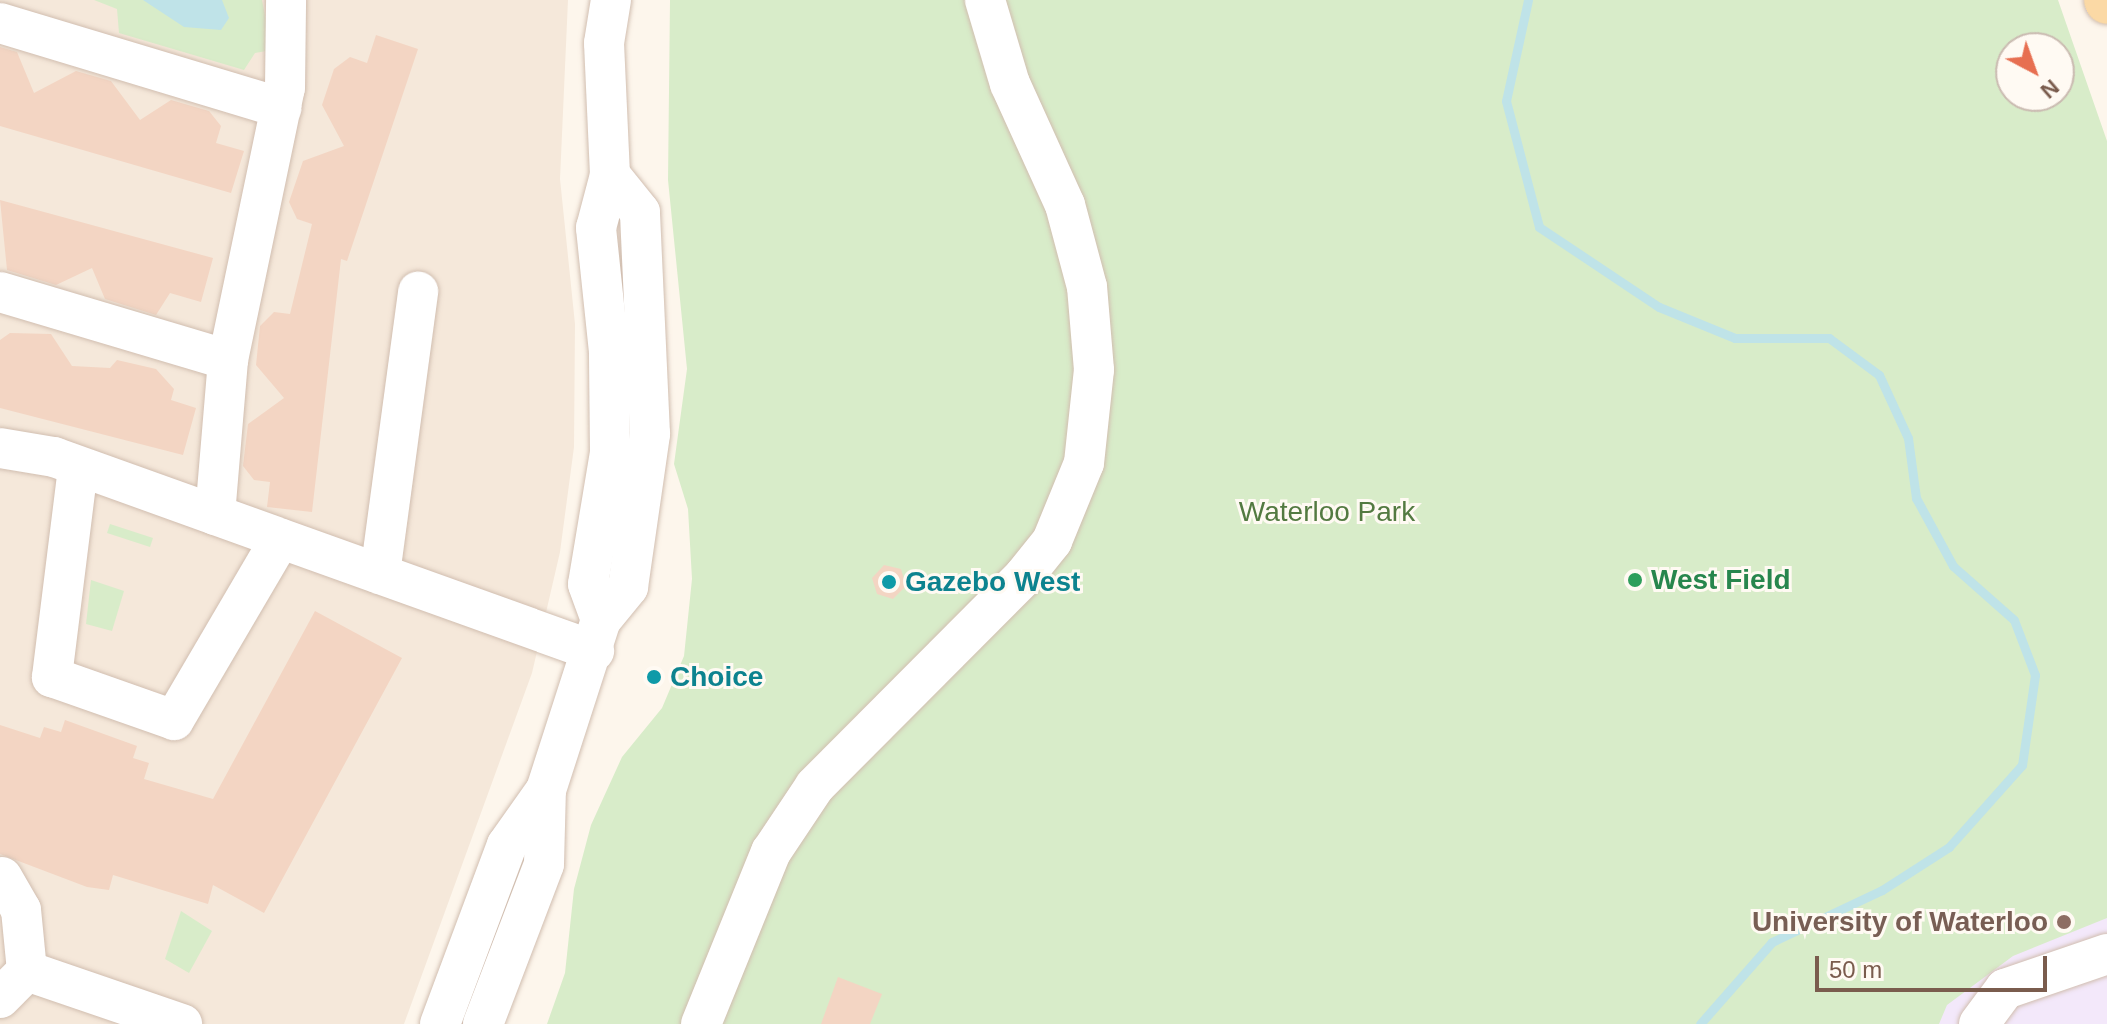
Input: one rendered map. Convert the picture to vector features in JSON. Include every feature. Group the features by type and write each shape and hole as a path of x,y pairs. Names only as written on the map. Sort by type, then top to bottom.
{"street":[{"path":"215,515 228,360 281,108 286,0"},
{"path":"440,1024 507,845 546,790 598,636 628,587 650,434 640,212 610,175 604,43 611,0"},
{"path":"701,1024 742,913 815,786 1024,576 1052,541 1084,463 1094,370 1087,287 1065,205 1010,84 985,0"},
{"path":"0,23 281,108"},
{"path":"380,574 418,292"},
{"path":"0,293 228,360"},
{"path":"0,448 78,468 380,574 598,636"},
{"path":"78,468 52,677 174,720 280,539"},
{"path":"483,1024 544,864 546,790"},
{"path":"2,877 21,910 13,984 182,1024"},
{"path":"1979,1024 2005,989 2107,954"}],"shaded area":[{"path":"0,0 568,0 560,179 575,324 574,447 560,552 532,673 404,1024 0,1024"},
{"name":"University of Waterloo","path":"2107,869 2107,1024 1917,1024"}],"green space":[{"path":"94,0 262,0 272,50 255,53 244,70 119,33 117,9"},
{"name":"Waterloo Park","path":"670,0 2058,0 2069,32 1995,32 1995,112 2075,112 2075,49 2107,141 2107,918 2013,956 1947,1005 1939,1024 547,1024 565,973 574,889 591,825 622,757 662,708 684,656 692,579 688,509 674,464 687,369 668,180"},
{"path":"110,524 153,538 150,547 107,533"},
{"path":"91,580 124,591 112,631 86,624"},
{"path":"181,911 212,931 189,973 165,959"}],"water":[{"path":"143,0 222,0 229,18 221,30 184,27"}],"building":[{"path":"376,35 418,49 347,261 341,259 312,512 267,507 270,482 254,480 243,466 248,424 284,398 256,365 260,326 274,312 290,314 312,224 297,219 289,202 303,161 344,146 322,105 334,69 350,57 367,63"},
{"path":"0,47 17,52 34,93 76,71 111,81 140,120 171,100 209,111 221,126 216,143 244,151 231,193 0,126"},
{"path":"0,200 213,258 201,302 170,293 156,315 105,299 92,268 56,285 7,270"},
{"path":"10,333 51,334 72,366 110,368 117,360 156,369 174,389 171,400 196,408 183,455 0,408 0,340"},
{"name":"Gazebo West","path":"884,565 901,569 906,586 893,599 877,594 872,578"},
{"path":"315,611 402,658 264,913 213,885 208,904 113,875 109,890 87,887 0,854 0,725 40,738 44,727 61,732 65,720 137,746 133,758 149,763 144,779 213,799"},
{"path":"838,977 882,994 870,1024 821,1024"}],"waterway":[{"path":"1528,0 1506,101 1539,227 1659,307 1735,338 1829,338 1879,375 1908,438 1916,498 1953,566 2014,620 2035,675 2022,765 1949,847 1882,890 1772,942 1700,1024"}],"place":[{"name":"West Field","path":"1635,580"},
{"name":"Gazebo West","path":"889,582"},
{"name":"Choice","path":"654,677"},
{"name":"University of Waterloo","path":"2064,922"}]}
